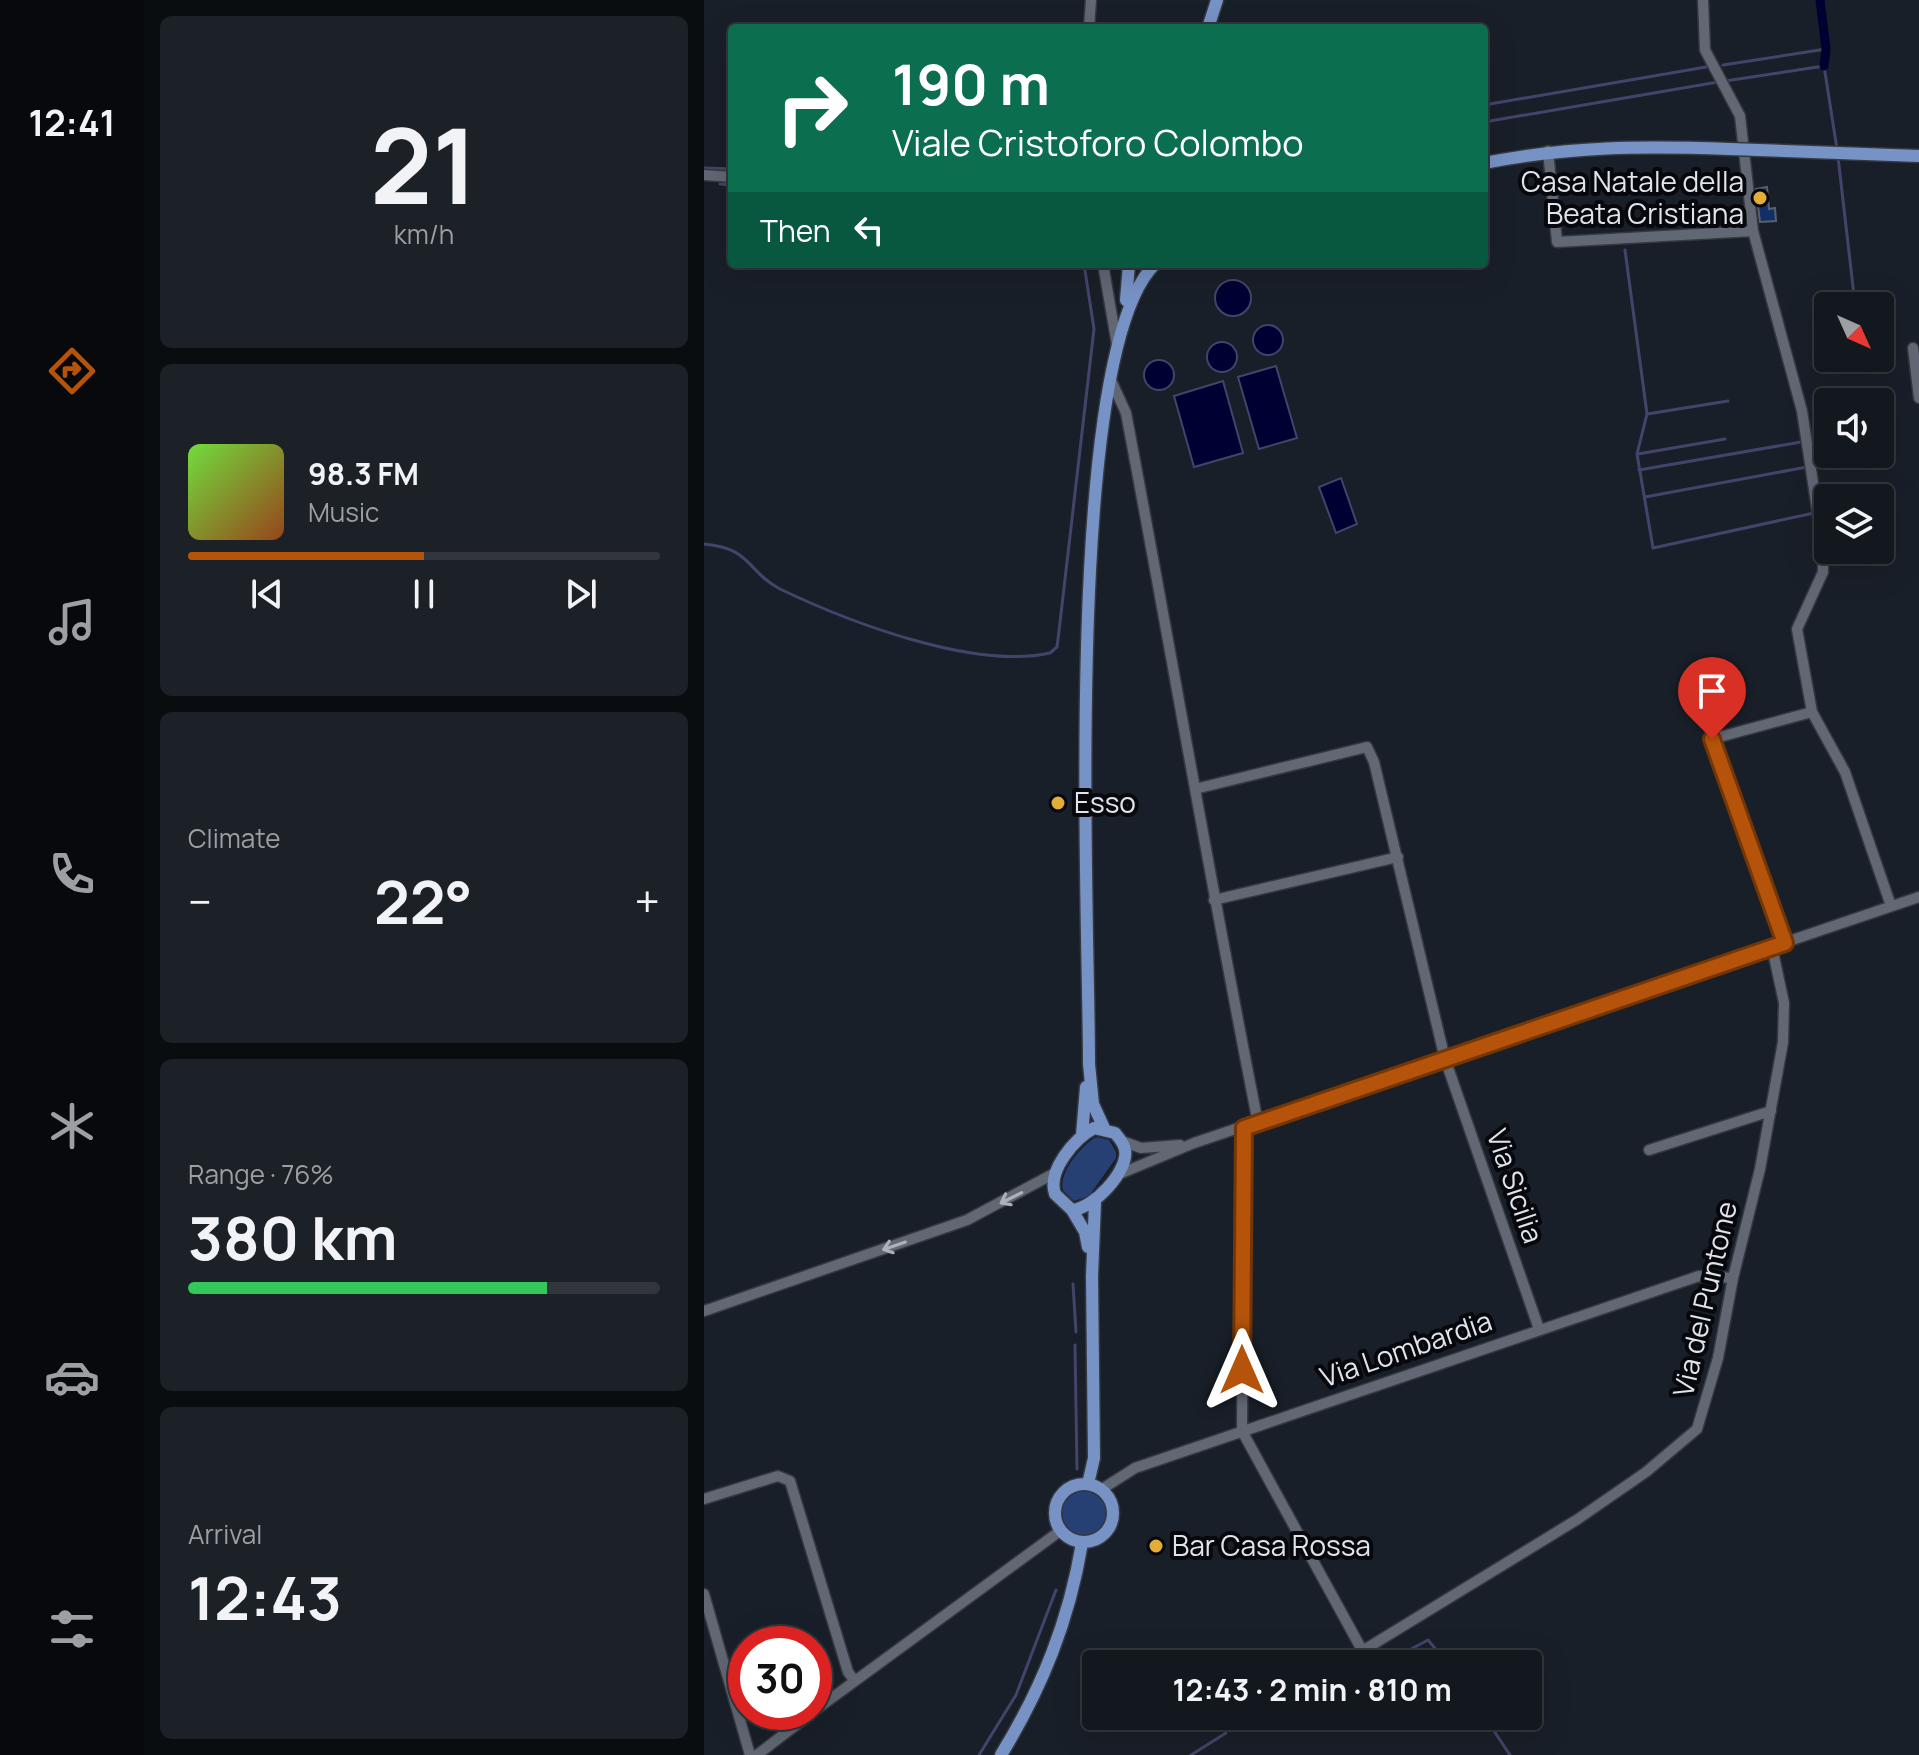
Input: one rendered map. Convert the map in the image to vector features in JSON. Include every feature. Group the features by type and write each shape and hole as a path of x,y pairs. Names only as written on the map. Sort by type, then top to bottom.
{"main road":[{"path":"1209,24 1217,0"},
{"path":"1488,162 1548,151 1624,145 1919,156"},
{"path":"1124,319 1129,268"},
{"path":"1082,1135 1089,1064 1089,578 1110,378 1124,319 1134,293 1152,268"},
{"path":"1072,1210 1084,1210 1095,1203 1125,1161 1122,1141 1104,1128 1093,1104 1089,1064"},
{"path":"1092,1276 1085,1232 1072,1210 1055,1194 1053,1174 1082,1135 1094,1128 1104,1128"},
{"path":"1088,1484 1094,1458 1092,1276 1095,1203"},
{"path":"1088,1484 1102,1489 1111,1500 1113,1521 1098,1539 1082,1543 1060,1531 1055,1517 1057,1502 1073,1486 1088,1484"},
{"path":"1001,1755 1025,1715 1055,1649 1076,1581 1082,1543"}],"street":[{"path":"1089,24 1091,0"},
{"path":"1703,0 1705,50 1740,116 1753,231 1802,411 1823,548 1823,572 1797,629 1812,712 1845,772 1891,906"},
{"path":"1548,151 1557,242 1753,231"},
{"path":"704,175 728,177"},
{"path":"1104,268 1117,345"},
{"path":"1913,348 1919,398"},
{"path":"1110,378 1126,413 1214,900 1258,1123"},
{"path":"1785,943 1712,739 1812,712"},
{"name":"Via Sicilia","path":"1195,789 1367,747 1374,762 1398,857 1445,1059 1539,1329"},
{"path":"1214,900 1398,857"},
{"path":"1115,1175 1194,1143 1919,897"},
{"name":"Via del Puntone","path":"1362,1650 1578,1519 1691,1436 1703,1417 1771,1111 1783,1042 1784,1003 1772,947"},
{"path":"1649,1150 1771,1111"},
{"path":"1244,1128 1242,1431 1362,1650"},
{"path":"1122,1141 1141,1148 1194,1143"},
{"path":"704,1311 967,1220 1053,1174"},
{"name":"Via Lombardia","path":"1102,1489 1135,1468 1539,1329 1699,1276 1733,1278"},
{"path":"704,1499 778,1476 790,1481 848,1672 854,1680"},
{"path":"832,1697 1060,1531"},
{"path":"704,1594 750,1755"},
{"path":"757,1755 789,1730"}],"shaded area":[{"path":"1233,280 1246,285 1251,298 1246,311 1233,316 1220,311 1215,298 1220,285"},
{"path":"1268,325 1278,330 1283,340 1278,350 1268,355 1258,350 1253,340 1258,330"},
{"path":"1222,342 1232,347 1237,357 1232,367 1222,372 1212,367 1207,357 1212,347"},
{"path":"1159,360 1169,365 1174,375 1169,385 1159,390 1149,385 1144,375 1149,365"},
{"path":"1276,366 1297,438 1259,449 1238,377"},
{"path":"1223,381 1243,453 1194,467 1174,396"},
{"path":"1341,478 1357,524 1336,533 1319,487"},
{"path":"1096,1137 1109,1140 1116,1158 1089,1196 1074,1201 1063,1190 1064,1176 1078,1153"},
{"path":"1084,1491 1100,1497 1106,1513 1100,1529 1084,1535 1068,1529 1062,1513 1068,1497"}],"building":[{"name":"Casa Natale della Beata Cristiana","path":"1767,187 1769,209 1775,208 1776,221 1760,222 1756,189"}],"waterway":[{"path":"1820,0 1826,49 1824,66"},
{"path":"1723,65 1826,49"},
{"path":"1725,81 1824,66 1837,149"},
{"path":"1488,104 1706,67"},
{"path":"1488,121 1718,82"},
{"path":"1838,157 1854,292"},
{"path":"704,168 728,169"},
{"path":"720,184 728,185"},
{"path":"1625,250 1647,414 1637,454 1653,548 1814,513"},
{"path":"704,544 731,550 780,589 912,640 985,655 1050,653 1057,647 1094,329 1085,268"},
{"path":"1647,414 1728,401"},
{"path":"1638,454 1725,439"},
{"path":"1639,470 1801,442"},
{"path":"1645,497 1807,467"},
{"path":"1073,1284 1076,1332"},
{"path":"1075,1345 1077,1469"},
{"path":"979,1755 1016,1695 1056,1590"},
{"path":"1409,1650 1428,1640 1436,1650"},
{"path":"1493,1730 1510,1755"},
{"path":"1191,1755 1226,1733"}],"place":[{"name":"Casa Natale della Beata Cristiana","path":"1760,198"},
{"name":"Esso","path":"1058,803"},
{"name":"Bar Casa Rossa","path":"1156,1546"}],"route":[{"path":"1242,1370 1244,1128 1785,943 1712,739"}]}
